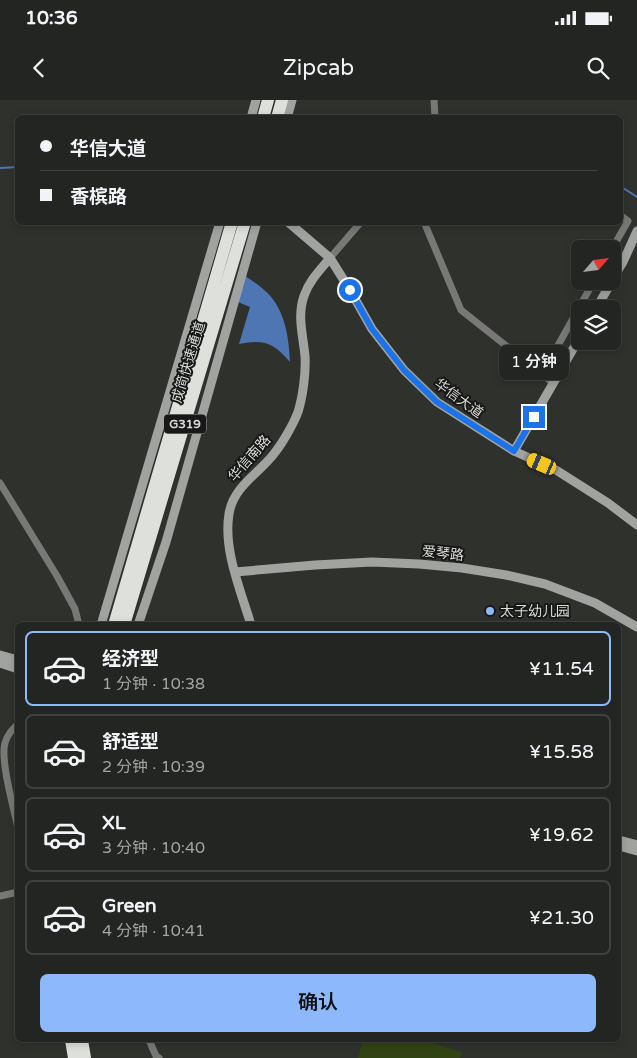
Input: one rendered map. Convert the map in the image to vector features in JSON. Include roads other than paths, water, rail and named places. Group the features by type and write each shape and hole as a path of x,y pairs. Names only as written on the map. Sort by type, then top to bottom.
{"highway":[{"name":"成简快速通道","path":"115,622 231,225"},
{"name":"成简快速通道","path":"125,622 245,225"},
{"path":"71,1042 72,1058"},
{"path":"82,1042 85,1058"}],"street":[{"path":"252,115 256,100"},
{"path":"281,112 292,100"},
{"path":"434,100 436,115"},
{"path":"617,240 628,221 623,217"},
{"path":"102,622 219,225"},
{"path":"139,622 166,542 256,225"},
{"name":"华信大道","path":"292,225 330,258 372,329 404,370 437,402 514,451 556,470 608,503 637,525"},
{"path":"330,258 358,225"},
{"path":"425,225 461,310 553,383"},
{"path":"621,265 637,231"},
{"name":"华信南路","path":"250,622 228,541 229,513 242,485 273,455 298,412 304,385 305,356 300,317 304,296 313,279 330,258"},
{"path":"542,374 589,290"},
{"path":"514,451 572,350"},
{"path":"0,483 57,576 75,609 78,622"},
{"name":"爱琴路","path":"235,572 372,562 462,568 545,584 595,603 637,627"},
{"path":"0,655 15,659"},
{"path":"0,664 15,667"},
{"path":"15,727 7,738 4,753 15,813"},
{"path":"621,841 637,845"},
{"path":"621,847 637,851"},
{"path":"0,896 15,893"},
{"path":"67,1042 72,1058"},
{"path":"88,1042 89,1058"},
{"path":"150,1042 158,1058"}],"water":[{"path":"245,276 266,292 277,305 286,328 290,362 273,346 261,342 239,344 250,307 238,302"}],"waterway":[{"path":"0,168 15,167"},
{"path":"623,188 637,197"}],"place":[{"name":"太子幼儿园","path":"490,611"}]}
